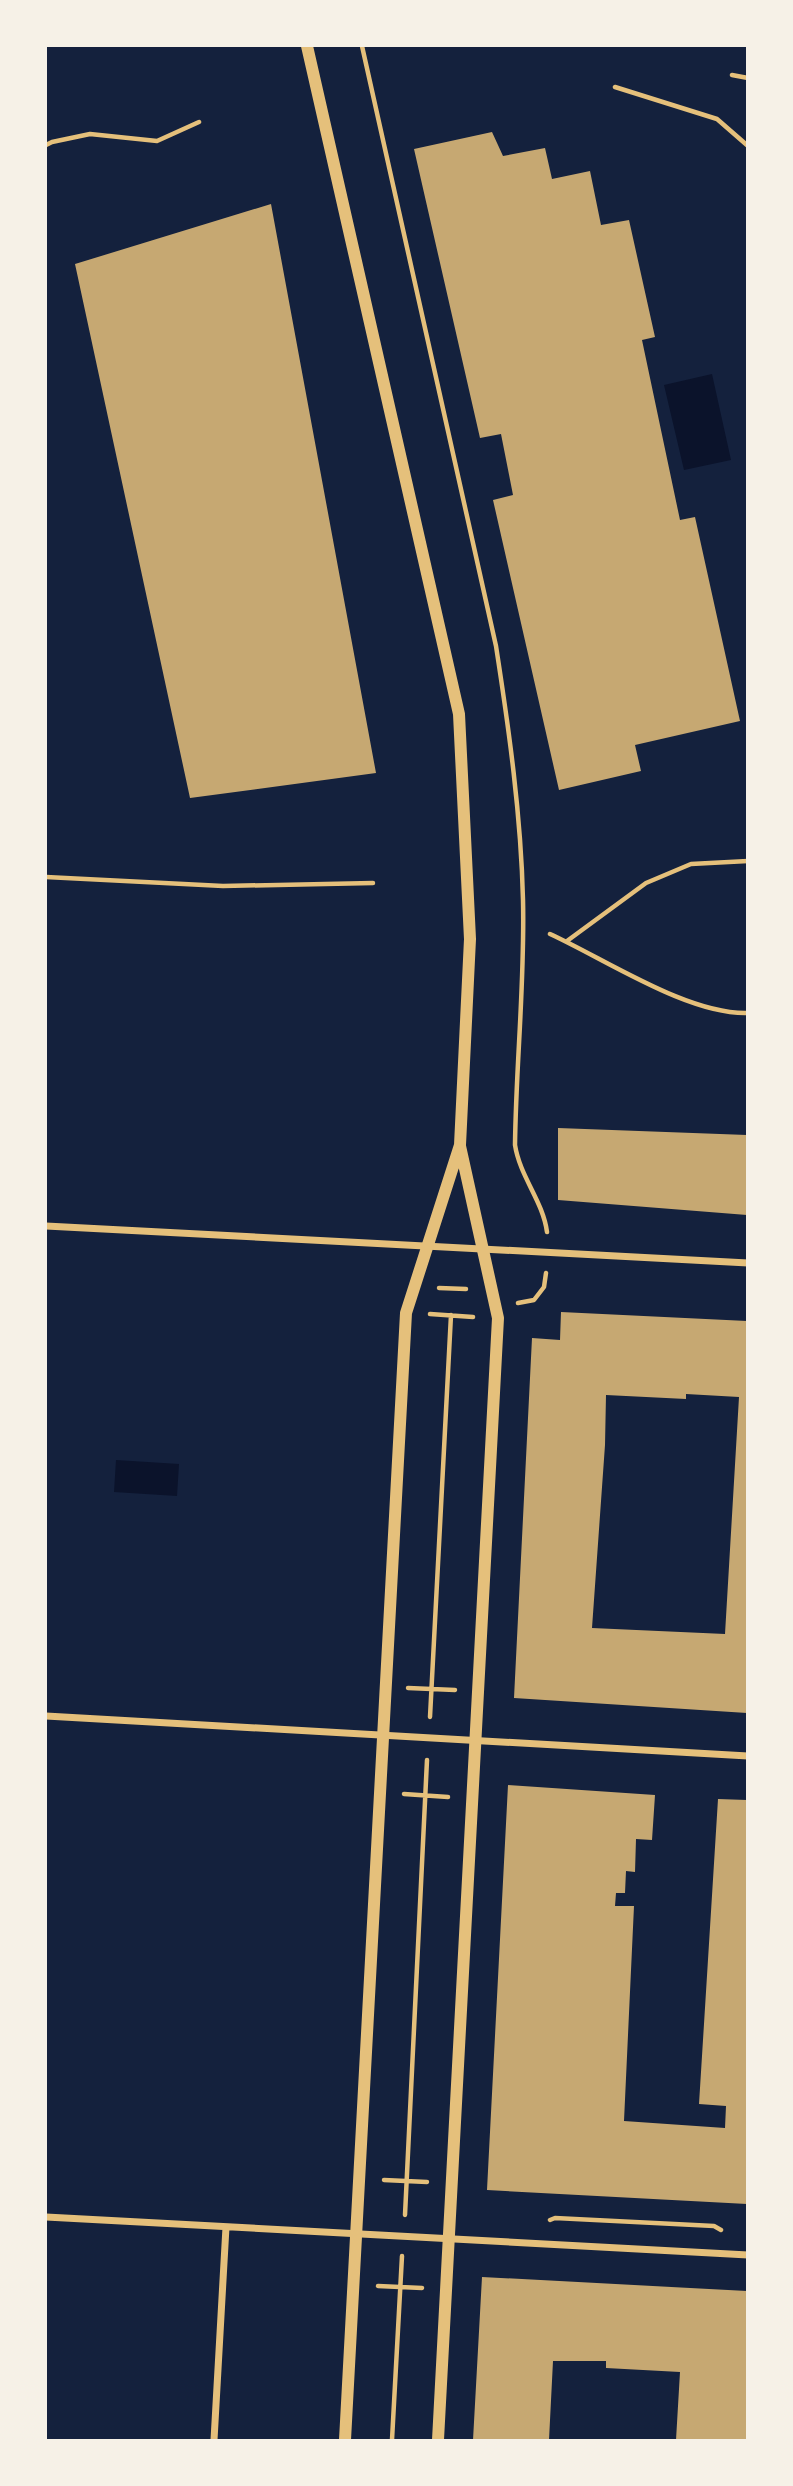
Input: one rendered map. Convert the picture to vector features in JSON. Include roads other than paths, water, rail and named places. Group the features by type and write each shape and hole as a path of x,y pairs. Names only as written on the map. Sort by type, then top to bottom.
{"street":[{"path":"307,46 459,715 470,939 460,1145 406,1313 345,2441"},
{"path":"438,2441 498,1318 460,1145"},
{"path":"46,1226 747,1263"},
{"path":"46,1716 747,1756"},
{"path":"46,2217 747,2255"},
{"path":"214,2441 226,2227"}],"water":[{"path":"712,374 731,460 684,470 664,385"},
{"path":"116,1460 179,1464 177,1496 114,1492"}]}
